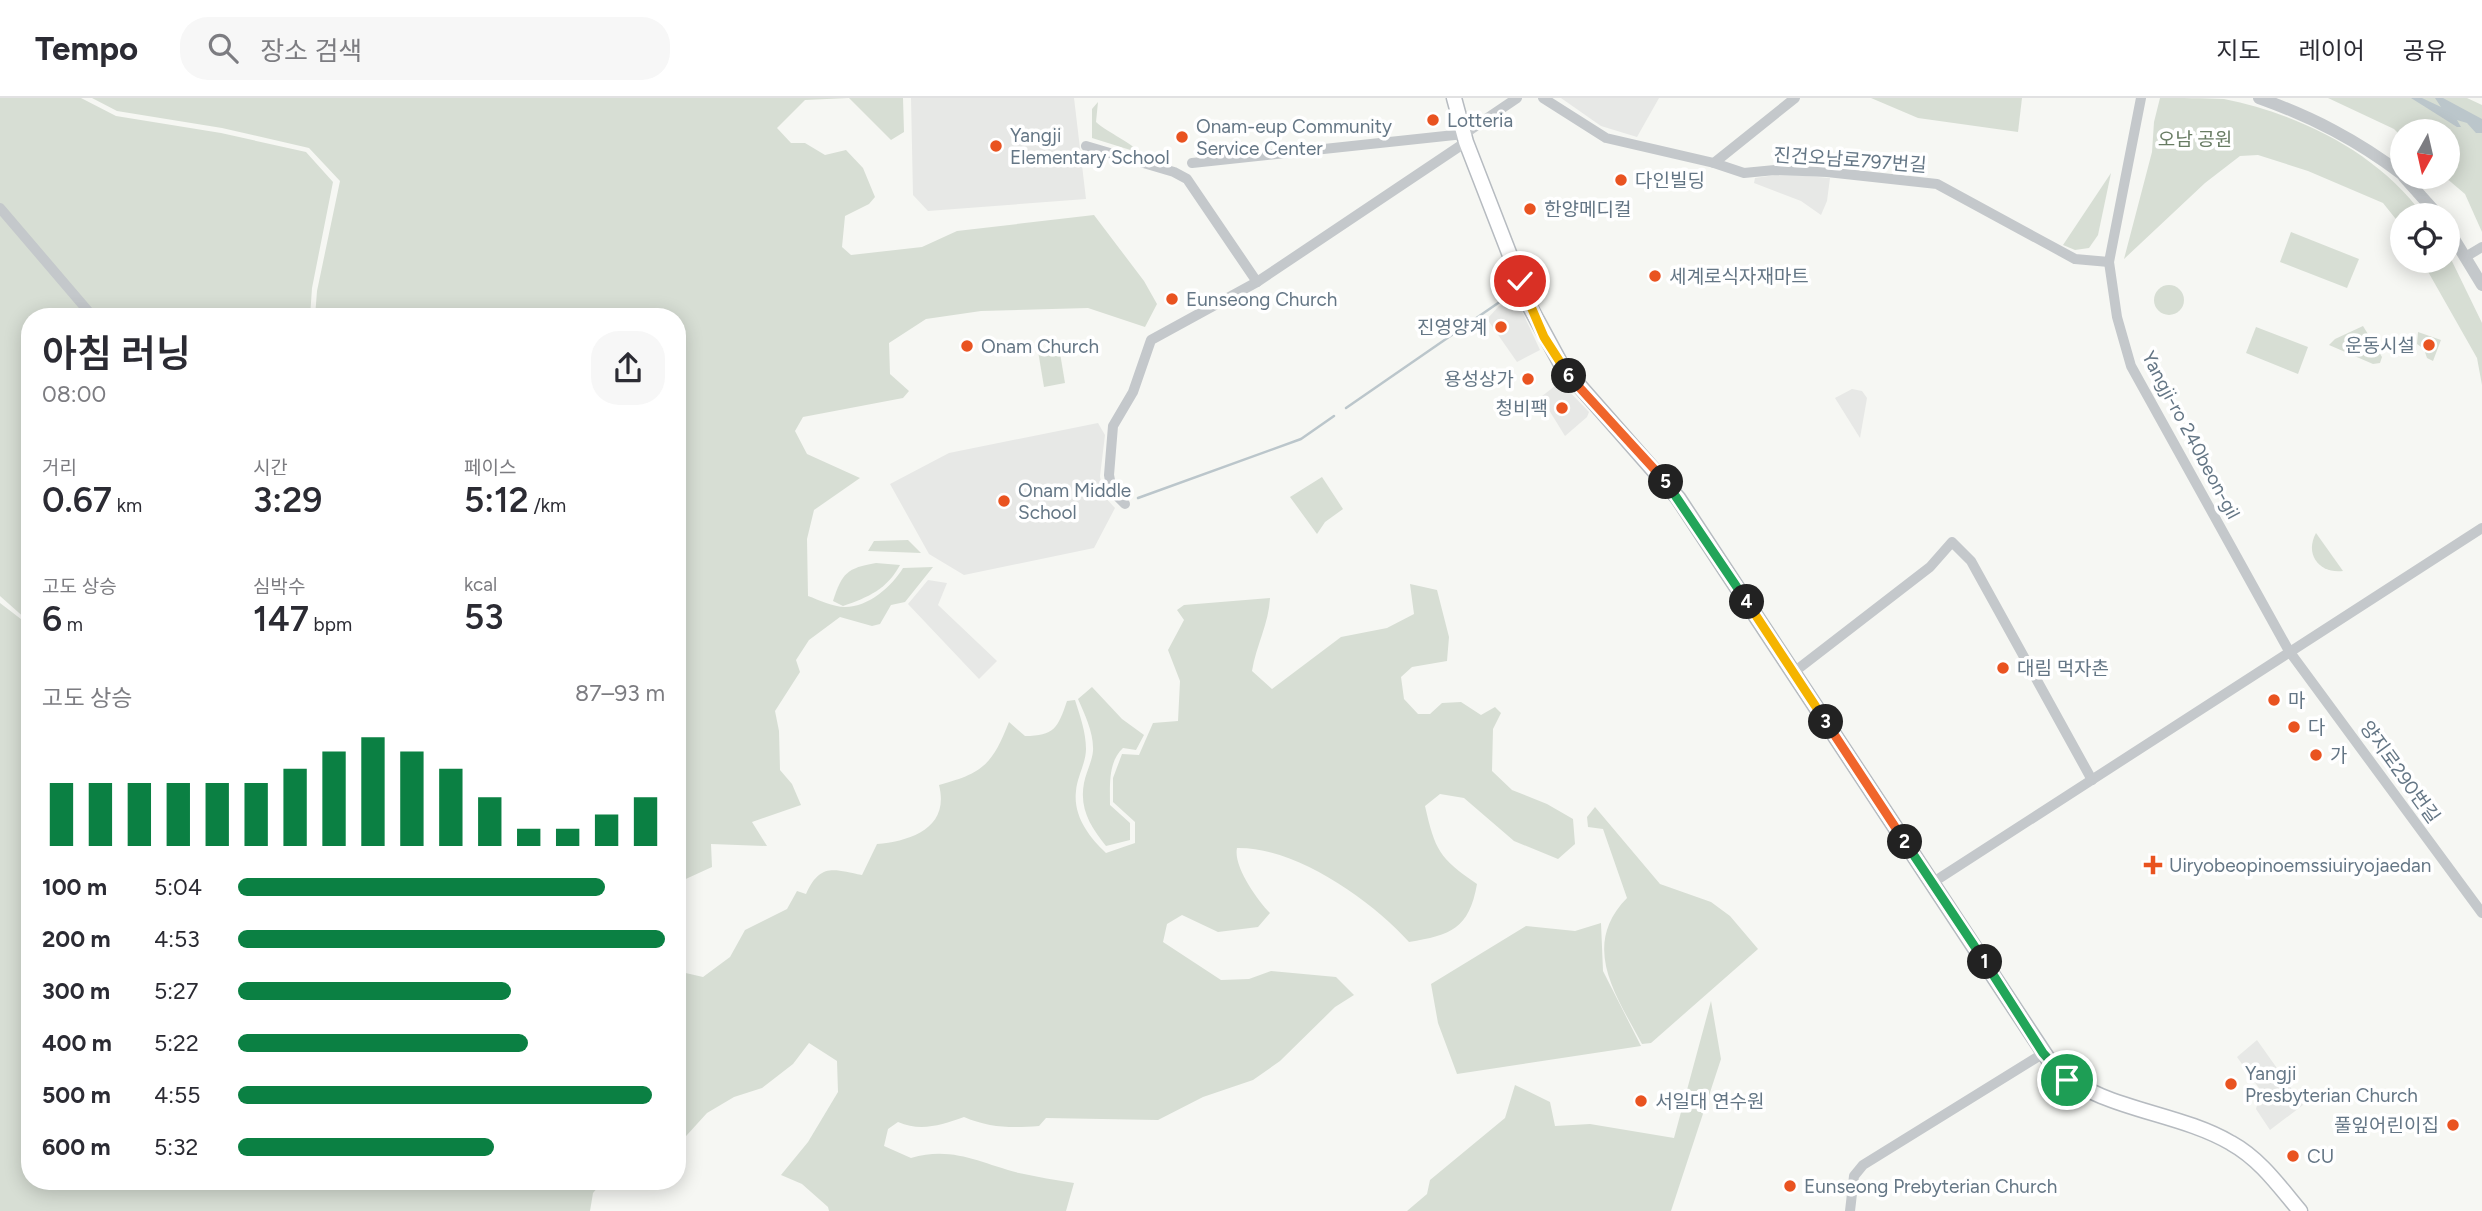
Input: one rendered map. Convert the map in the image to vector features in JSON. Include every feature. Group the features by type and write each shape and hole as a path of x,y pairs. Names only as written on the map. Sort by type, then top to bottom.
{"main road":[{"path":"1454,98 1465,138 1530,307 1562,366 1678,498 2054,1068 2079,1087 2187,1124 2234,1144 2269,1174 2300,1211"}],"street":[{"path":"1125,504 1112,491 1109,475 1113,426 1133,392 1151,340 1256,282 1465,138 1517,98"},
{"name":"진건오남로797번길","path":"1543,98 1606,138 1714,163 1745,173 1775,170 1827,172 1937,184 2075,259 2109,262"},
{"path":"1714,163 1795,98"},
{"name":"Yangji-ro 240beon-gil","path":"2141,98 2109,262 2117,317 2131,366 2289,651"},
{"path":"2259,98 2309,116 2348,136 2390,166"},
{"path":"1192,163 1465,138"},
{"path":"1086,146 1174,172 1187,179 1256,282"},
{"path":"2415,189 2428,203"},
{"path":"0,208 85,308"},
{"path":"2460,246 2482,285"},
{"path":"2467,256 2482,247"},
{"path":"1932,883 2482,528"},
{"path":"1794,672 1930,567 1952,542 1971,561 2092,780"},
{"name":"양지로290번길","path":"2289,651 2482,913"},
{"path":"1850,1211 1854,1176 1863,1165 2043,1053"}],"shaded area":[{"name":"Yangji Elementary School","path":"911,98 1074,98 1086,199 928,211 913,195"},
{"path":"1561,98 1659,98 1637,137 1601,126"},
{"path":"2411,98 2422,98 2441,107 2435,98 2443,98 2482,119 2482,133 2476,133 2460,119 2444,119"},
{"path":"1781,174 1830,178 1827,201 1821,215 1801,201 1754,183 1755,178"},
{"path":"1517,300 1540,350 1517,362 1487,319 1499,306"},
{"path":"1560,382 1589,412 1587,417 1565,436 1541,397"},
{"path":"1852,389 1862,391 1867,398 1860,438 1835,398"},
{"name":"Onam Middle School","path":"1098,423 1105,435 1100,476 1103,495 1115,508 1094,548 964,575 929,554 890,484 949,453"},
{"path":"928,580 947,583 938,605 997,661 979,679 908,604"},
{"path":"2257,1040 2303,1105 2270,1130 2256,1109 2261,1091 2237,1057"}],"green space":[{"path":"0,98 81,98 116,116 221,133 306,152 333,182 312,288 311,308 21,308 21,615 0,596"},
{"path":"92,98 849,98 805,100 777,128 791,143 805,143 825,155 846,150 863,168 875,197 869,204 845,216 842,247 851,255 922,247 957,231 1094,215 1144,281 1157,304 1145,327 1088,308 981,311 926,319 889,343 890,374 909,391 903,398 803,417 795,431 807,454 860,478 814,510 807,539 808,596 836,606 854,606 879,594 893,582 903,568 933,567 905,602 891,605 880,624 872,626 840,617 809,640 796,660 800,672 775,711 779,731 780,770 792,784 801,805 752,822 767,846 711,844 712,867 686,879 686,308 316,308 340,181 309,148 222,128 117,111"},
{"path":"849,98 903,98 904,132 891,140"},
{"path":"1871,98 2022,98 2018,132 1918,118"},
{"name":"오남 공원","path":"2160,98 2224,99 2252,106 2308,126 2334,139 2383,172 2390,179 2390,189 2400,189 2413,203 2390,203 2390,212 2383,203 2308,171 2258,155 2240,156 2205,183 2124,259 2152,152 2154,122"},
{"path":"2328,98 2467,98 2482,105 2482,232 2465,194 2459,189 2460,119 2390,119 2390,127"},
{"path":"1098,102 1096,122 1140,153 1092,138 1092,109"},
{"path":"2111,173 2098,235 2089,248 2075,250 2063,245"},
{"path":"2291,232 2359,259 2347,288 2280,262"},
{"path":"2429,273 2458,273 2482,323 2482,385 2477,358"},
{"path":"2169,285 2180,289 2184,300 2180,311 2169,315 2158,311 2154,300 2158,289"},
{"path":"2363,326 2382,357 2380,363 2373,364 2329,345 2335,339"},
{"path":"2256,327 2308,347 2298,374 2246,353"},
{"name":"운동시설","path":"2418,332 2441,340 2433,361 2427,358 2424,349 2417,344"},
{"path":"1059,347 1065,383 1044,387 1038,351"},
{"path":"1322,477 1343,509 1325,522 1317,534 1290,497"},
{"path":"2316,533 2343,571 2327,569 2316,561 2312,549"},
{"path":"908,540 921,553 868,551 874,541"},
{"path":"876,563 900,565 883,586 869,595 843,606 833,601 839,584 847,573"},
{"path":"1410,584 1437,590 1449,637 1447,661 1412,667 1401,677 1404,699 1418,714 1430,714 1442,703 1461,702 1481,715 1495,707 1501,713 1493,729 1492,771 1512,790 1547,804 1573,819 1575,844 1558,859 1514,841 1464,798 1440,794 1425,806 1432,833 1446,859 1477,884 1474,899 1469,911 1456,927 1436,936 1409,942 1374,909 1331,879 1283,856 1237,848 1242,873 1270,913 1258,927 1218,932 1182,915 1167,924 1163,942 1221,980 1249,979 1271,971 1336,977 1354,995 1335,1007 1280,1061 1253,1080 1203,1097 1158,1120 1046,1118 1039,1126 1010,1127 964,1117 923,1127 898,1122 888,1129 884,1146 911,1158 953,1155 1019,1173 1074,1183 1066,1211 829,1211 828,1207 802,1184 781,1175 808,1142 838,1092 837,1061 809,1043 793,1064 762,1088 734,1097 707,1113 686,1136 686,973 703,977 730,957 745,930 787,909 797,891 806,894 822,873 835,870 862,875 877,844 903,840 925,830 939,812 939,785 966,776 984,765 997,748 1009,722 1025,736 1049,732 1061,718 1067,701 1075,700 1086,749 1077,786 1077,809 1084,825 1106,853 1135,843 1135,822 1113,802 1113,778 1122,754 1139,755 1153,723 1178,721 1180,681 1168,650 1184,620 1177,610 1184,605 1270,598 1252,671 1272,689 1341,637 1387,628 1414,614"},
{"path":"0,603 21,619 21,1190 596,1190 590,1211 0,1211"},
{"path":"1092,687 1122,719 1144,735 1136,750 1123,748 1115,760 1111,774 1110,805 1130,823 1130,840 1106,846 1091,825 1083,801 1084,783 1093,744 1078,699"},
{"path":"1595,807 1660,884 1711,902 1730,916 1758,949 1651,1043 1642,1044 1613,989 1607,971 1604,952 1606,934 1613,916 1627,898 1603,829 1588,827 1587,817"},
{"path":"1601,923 1603,971 1641,1046 1457,1074 1438,1023 1431,984 1526,926 1575,931"},
{"path":"1711,1001 1721,1059 1671,1211 1407,1211 1427,1194 1430,1180 1505,1118 1515,1085 1550,1102 1555,1126 1590,1124 1674,1138"}],"waterway":[{"path":"1346,408 1501,301"},
{"path":"1138,498 1301,439 1334,416"}],"place":[{"name":"Lotteria","path":"1433,120"},
{"name":"Onam-eup Community Service Center","path":"1182,137"},
{"name":"Yangji Elementary School","path":"996,146"},
{"name":"다인빌딩","path":"1621,180"},
{"name":"한양메디컬","path":"1530,209"},
{"name":"세계로식자재마트","path":"1655,276"},
{"name":"Eunseong Church","path":"1172,299"},
{"name":"진영양계","path":"1501,327"},
{"name":"운동시설","path":"2429,345"},
{"name":"Onam Church","path":"967,346"},
{"name":"용성상가","path":"1528,379"},
{"name":"청비팩","path":"1562,408"},
{"name":"Onam Middle School","path":"1004,501"},
{"name":"대림 먹자촌","path":"2003,668"},
{"name":"마","path":"2274,700"},
{"name":"다","path":"2294,727"},
{"name":"가","path":"2316,755"},
{"name":"Uiryobeopinoemssiuiryojaedan","path":"2153,865"},
{"name":"Yangji Presbyterian Church","path":"2231,1084"},
{"name":"서일대 연수원","path":"1641,1101"},
{"name":"풀잎어린이집","path":"2453,1125"},
{"name":"CU","path":"2293,1156"},
{"name":"Eunseong Prebyterian Church","path":"1790,1186"}],"route":[{"path":"1520,281 1544,337 1562,366 1591,401 1646,458 1699,527 2043,1053 2067,1080"}]}
